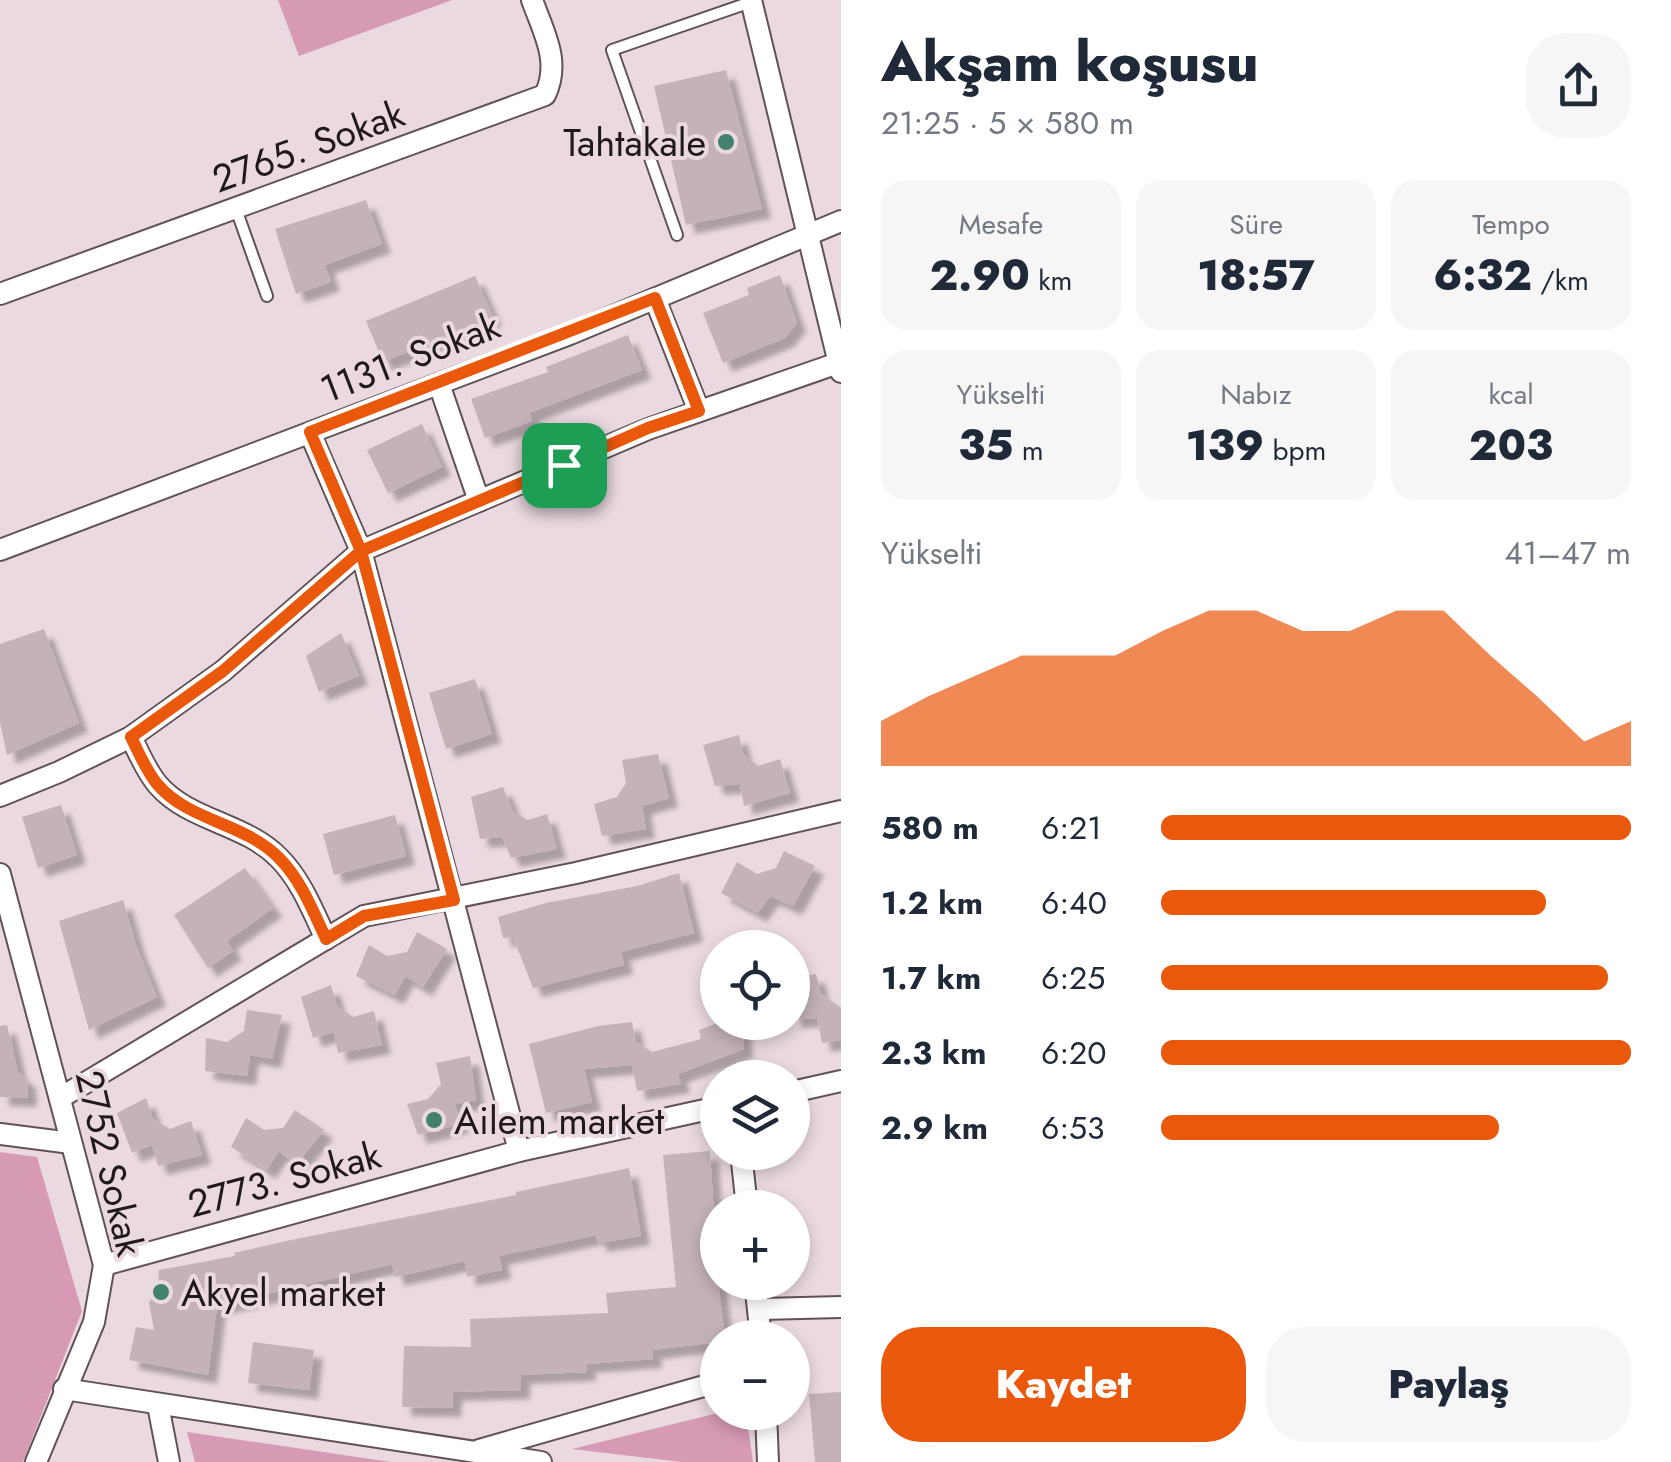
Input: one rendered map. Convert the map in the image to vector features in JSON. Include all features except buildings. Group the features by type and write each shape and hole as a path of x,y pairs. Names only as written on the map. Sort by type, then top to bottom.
{"street":[{"name":"2765. Sokak","path":"0,294 545,95 554,78 554,59 532,0"},
{"path":"0,796 131,737 223,671 361,551 648,428 840,366 752,1"},
{"name":"1131. Sokak","path":"0,550 438,384 841,221"},
{"path":"655,298 699,411"},
{"path":"438,384 479,501"},
{"path":"310,432 361,551 519,1150"},
{"path":"131,737 160,788 199,814 241,830 278,857 305,893 326,939"},
{"path":"60,1098 364,916 454,900 841,811"},
{"name":"2752 Sokak","path":"0,874 104,1265 94,1322 36,1462"},
{"path":"810,1088 841,1081"},
{"name":"2773. Sokak","path":"104,1265 519,1150 700,1112"},
{"path":"0,1134 71,1144"},
{"path":"757,1300 759,1320"},
{"path":"758,1309 841,1307"},
{"path":"471,1452 700,1387"},
{"path":"64,1389 541,1462"},
{"path":"158,1406 169,1462"},
{"path":"767,1430 768,1462"}],"lane":[{"path":"677,236 612,50 752,1"},
{"path":"236,209 266,296"}],"shaded area":[{"path":"278,0 452,0 299,56"},
{"path":"0,1152 37,1157 82,1311 23,1462 0,1462"},
{"path":"700,1417 700,1430 748,1430 753,1462 682,1462 572,1449"},
{"path":"187,1432 391,1462 195,1462"}],"place":[{"name":"Tahtakale","path":"726,142"},
{"name":"Ailem market","path":"434,1120"},
{"name":"Akyel market","path":"161,1292"}],"route":[{"path":"564,465 361,551 223,671 131,737 160,788 199,814 241,830 278,857 305,893 326,939 364,916 454,900 361,551 310,432 655,298 699,411 648,428 564,465"}]}
